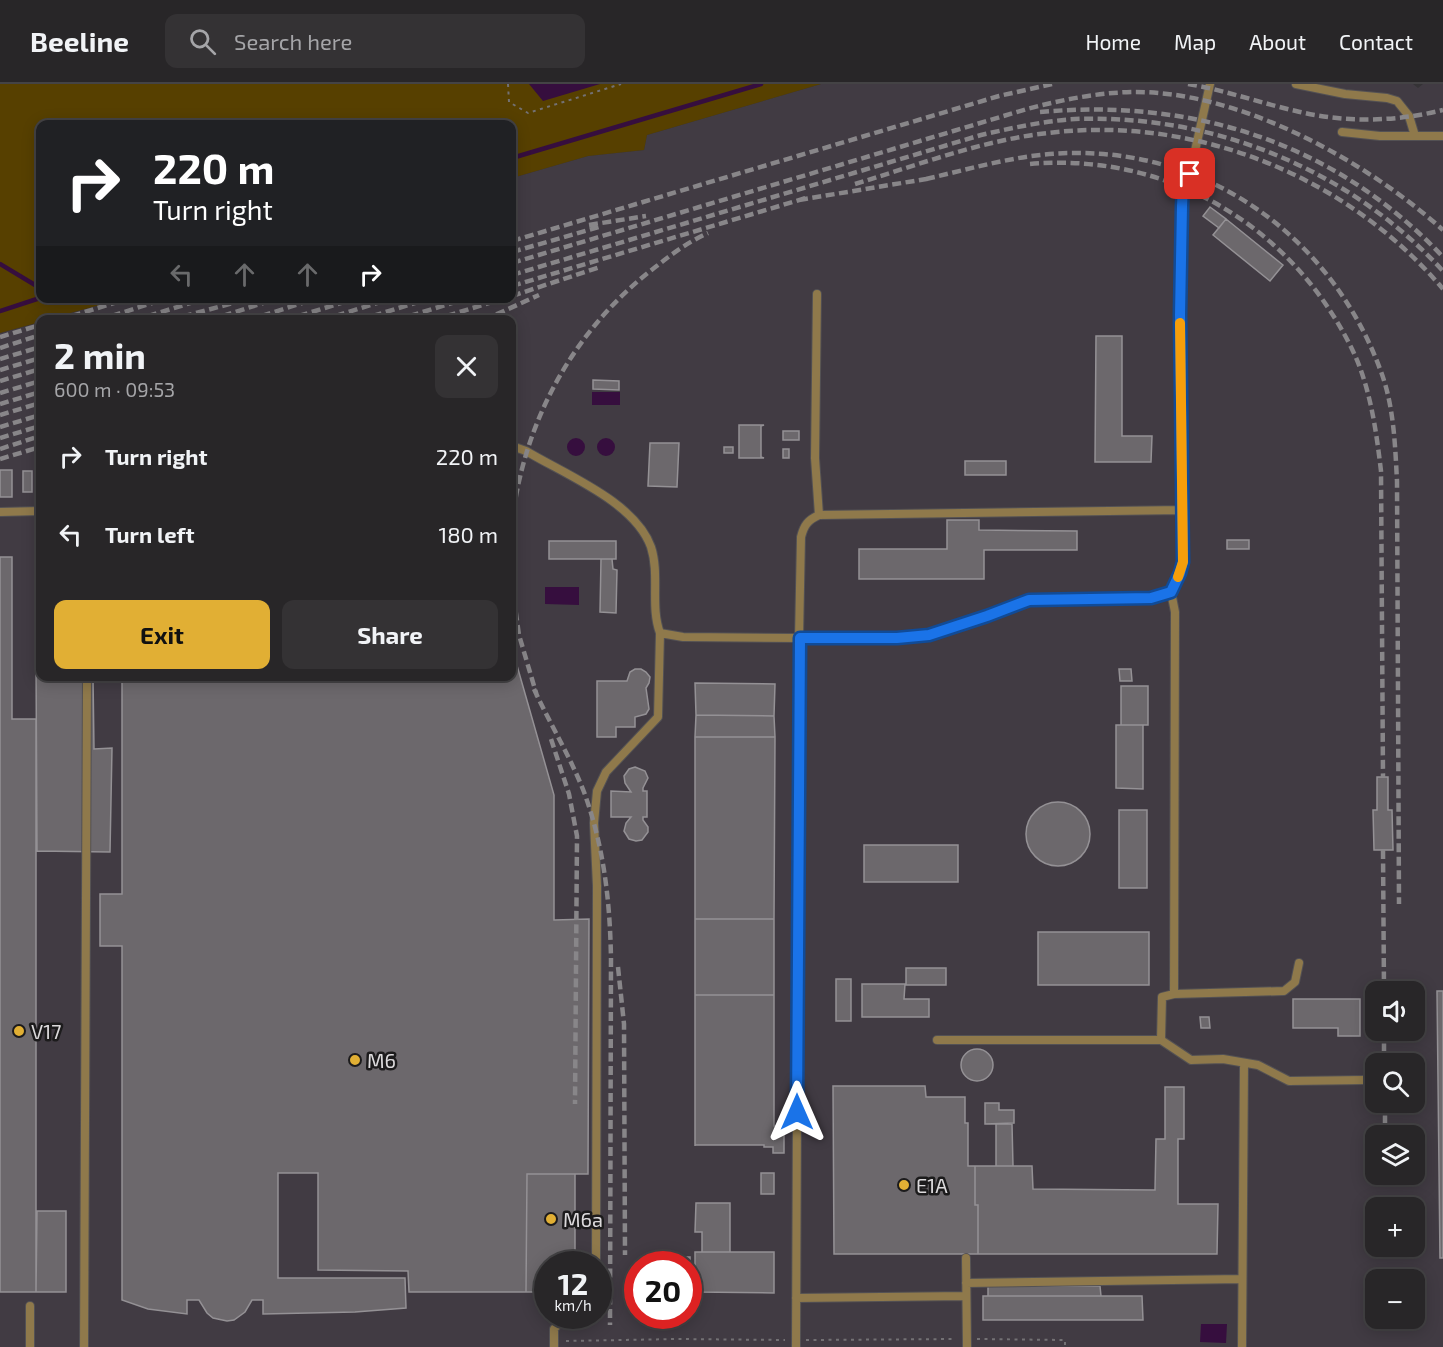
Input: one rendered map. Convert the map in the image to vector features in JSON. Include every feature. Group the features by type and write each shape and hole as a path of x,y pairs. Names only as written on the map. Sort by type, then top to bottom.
{"lane":[{"path":"1174,994 1175,612 1171,592 1183,562 1180,315 1183,187 1190,174 1210,84"},
{"path":"1296,84 1397,101 1409,116 1415,136"},
{"path":"1342,132 1380,136 1443,136"},
{"path":"817,294 815,459 819,514"},
{"path":"516,447 526,451 622,508 641,528 651,547 656,572 656,620 660,633 658,717 606,772 597,791 594,823 597,886 596,1251"},
{"path":"796,1343 800,638 801,537 804,525 819,514 1183,510"},
{"path":"0,512 36,511"},
{"path":"660,633 683,637 897,638 929,635 1029,600 1151,598 1171,592"},
{"path":"84,1347 87,681"},
{"path":"1161,1040 1162,997 1174,994 1284,990 1295,982 1299,963"},
{"path":"937,1040 1161,1040 1191,1060 1223,1059 1258,1065 1289,1081 1365,1080"},
{"path":"1242,1347 1244,1063"},
{"path":"966,1258 967,1343"},
{"path":"966,1283 1242,1279"},
{"path":"796,1298 966,1296"},
{"path":"30,1306 30,1347"},
{"path":"554,1329 554,1346"}],"path":[{"path":"508,84 509,102 528,113 621,84"},
{"path":"554,1346 570,1339 796,1343 1065,1341 1065,1347"}],"shaded area":[{"path":"0,84 821,84 647,135 644,150 588,156 516,177 516,120 36,120 36,303 107,303 63,315 36,315 36,323 0,333"},
{"path":"529,84 600,84 543,101"},
{"path":"821,84 1413,84 1418,88 1423,84 1443,84 1443,1347 0,1347 0,333 36,323 36,681 516,681 516,315 62,315 104,303 516,303 516,177 588,156 644,150 647,135"},
{"path":"592,392 620,392 620,405 592,405"},
{"path":"576,438 582,441 585,447 582,453 576,456 570,453 567,447 570,441"},
{"path":"606,438 612,441 615,447 612,453 606,456 600,453 597,447 600,441"},
{"path":"545,587 579,587 579,605 545,604"},
{"path":"1201,1324 1227,1324 1226,1343 1200,1342"}],"building":[{"path":"1210,207 1226,219 1219,228 1203,216"},
{"path":"1226,219 1283,265 1270,281 1213,235"},
{"path":"1096,336 1122,336 1122,436 1152,436 1151,462 1095,462"},
{"path":"593,380 619,381 619,390 593,389"},
{"path":"739,425 764,425 761,426 761,457 764,458 739,458"},
{"path":"783,431 799,431 799,440 783,440"},
{"path":"650,443 679,443 677,487 648,486"},
{"path":"724,447 733,447 733,453 724,453"},
{"path":"783,449 789,449 789,458 783,458"},
{"path":"965,461 1006,461 1006,475 965,475"},
{"path":"0,470 12,470 12,497 0,497"},
{"path":"23,471 32,471 32,492 23,492"},
{"path":"947,520 979,520 979,530 1077,531 1077,550 984,550 984,579 859,579 859,549 947,549"},
{"path":"1227,540 1249,540 1249,549 1227,549"},
{"path":"549,541 616,541 616,559 549,559"},
{"name":"V17","path":"0,557 12,557 12,719 36,719 36,1292 0,1292"},
{"path":"601,559 612,559 613,569 617,570 616,613 600,612"},
{"name":"M6","path":"516,662 554,795 554,920 589,919 588,1174 527,1174 526,1292 409,1292 408,1271 318,1270 318,1173 278,1173 278,1278 405,1278 406,1308 355,1312 263,1314 263,1300 252,1300 245,1312 234,1320 227,1321 213,1318 199,1300 187,1300 187,1314 148,1309 122,1300 122,946 100,946 100,894 122,894 122,681 516,681"},
{"path":"641,669 650,677 646,688 649,709 646,714 635,717 635,727 616,727 616,737 597,737 597,681 627,681 630,672"},
{"path":"1119,669 1131,669 1132,681 1120,681"},
{"path":"36,681 93,681 94,749 112,748 110,852 37,851"},
{"path":"695,683 775,684 774,716 696,715"},
{"path":"1121,686 1148,686 1148,725 1121,725"},
{"path":"696,715 774,716 775,737 695,737"},
{"path":"1116,725 1143,725 1143,789 1116,788"},
{"path":"695,737 775,737 774,919 695,919"},
{"path":"635,767 645,771 648,778 643,788 643,791 647,791 647,817 643,817 643,820 648,827 648,832 642,840 636,841 629,839 624,831 631,817 611,817 611,791 631,792 625,783 624,776 629,769"},
{"path":"1377,777 1388,777 1388,810 1392,810 1393,850 1374,850 1373,810 1377,810"},
{"path":"1058,802 1076,807 1081,811 1085,816 1090,834 1085,852 1081,857 1076,861 1058,866 1040,861 1035,857 1031,852 1026,834 1031,816 1035,811 1040,807"},
{"path":"1119,810 1147,810 1147,888 1119,888"},
{"path":"864,845 958,845 958,882 864,882"},
{"path":"695,919 774,919 774,995 695,995"},
{"path":"1038,932 1149,932 1149,985 1038,985"},
{"path":"906,968 946,968 946,985 906,985"},
{"path":"836,979 851,979 851,1021 836,1021"},
{"path":"862,984 905,984 904,999 929,999 929,1017 862,1017"},
{"path":"1437,991 1443,991 1443,1258 1440,1258"},
{"path":"695,995 774,995 774,1126 784,1126 784,1153 773,1153 773,1147 764,1147 764,1145 695,1145"},
{"path":"1293,999 1360,999 1360,1036 1338,1036 1338,1028 1293,1028"},
{"path":"1200,1017 1209,1017 1210,1028 1201,1028"},
{"path":"977,1049 988,1054 993,1065 988,1076 977,1081 966,1076 961,1065 966,1054"},
{"name":"E1A","path":"833,1086 925,1086 926,1097 965,1097 965,1123 968,1123 968,1166 975,1166 978,1254 834,1254"},
{"path":"1165,1087 1184,1087 1184,1139 1178,1139 1178,1204 1218,1204 1217,1254 978,1254 975,1166 1032,1166 1033,1189 1155,1190 1156,1139 1165,1139"},
{"path":"985,1103 999,1103 999,1110 1014,1110 1014,1123 985,1124"},
{"path":"996,1124 1012,1124 1013,1166 996,1166"},
{"path":"761,1173 774,1173 774,1194 761,1194"},
{"name":"M6a","path":"527,1174 575,1174 575,1251 534,1251 534,1292 526,1292"},
{"path":"696,1203 730,1203 730,1252 702,1252 702,1232 695,1232"},
{"path":"37,1211 66,1211 66,1292 36,1292"},
{"path":"702,1252 774,1252 774,1293 702,1292"},
{"path":"988,1286 1100,1286 1101,1296 988,1296"},
{"path":"983,1296 1142,1296 1143,1320 983,1320"}],"waterway":[{"path":"516,157 761,84"},
{"path":"0,264 36,286"},
{"path":"0,311 36,299"}],"railway":[{"path":"516,240 999,96 1052,84"},
{"path":"1188,84 1332,118 1388,119 1443,110"},
{"path":"516,262 1027,109 1078,98 1131,92 1172,94 1214,103 1256,116 1298,134 1376,179 1412,204 1443,230"},
{"path":"1040,112 1097,110 1153,113 1207,122 1259,136 1309,157 1357,184 1401,217 1443,257"},
{"path":"516,274 981,135 1039,123 1075,119 1127,120 1178,126 1228,138 1276,155 1322,177 1365,204 1406,235 1443,271"},
{"path":"855,184 951,154 1024,136 1104,130 1159,134 1213,145 1265,162 1315,185 1362,214 1405,249 1443,289"},
{"path":"926,179 999,162 1073,153 1124,156 1173,168 1219,186 1261,212 1299,243 1331,281 1359,323 1385,383 1393,425 1397,481 1399,904"},
{"path":"1030,164 1081,163 1129,170 1176,184 1219,205 1259,232 1294,265 1325,304 1351,347 1368,392 1381,471 1383,777"},
{"path":"799,200 932,178"},
{"path":"516,285 806,198"},
{"path":"589,225 646,216"},
{"path":"516,251 599,227"},
{"path":"516,499 528,449 541,413 578,347 628,290 676,252 708,233"},
{"path":"516,295 600,267"},
{"path":"495,315 539,295"},
{"path":"75,315 114,303"},
{"path":"115,315 152,303"},
{"path":"151,315 191,303"},
{"path":"189,315 233,303"},
{"path":"226,315 263,303"},
{"path":"265,315 302,303"},
{"path":"302,315 341,303"},
{"path":"339,315 377,303"},
{"path":"376,315 415,303"},
{"path":"413,315 452,303"},
{"path":"450,315 489,303"},
{"path":"0,337 36,326"},
{"path":"0,348 36,336"},
{"path":"0,359 36,348"},
{"path":"0,370 36,359"},
{"path":"0,381 36,370"},
{"path":"0,393 36,382"},
{"path":"0,404 36,393"},
{"path":"0,415 36,404"},
{"path":"0,427 36,416"},
{"path":"0,438 36,427"},
{"path":"0,449 36,437"},
{"path":"0,459 36,448"},
{"path":"516,614 519,635 537,696"},
{"path":"534,689 584,792 597,833 605,874 611,959 610,1251"},
{"path":"551,739 569,794 577,836 575,1104"},
{"path":"1383,850 1384,981"},
{"path":"618,967 624,1024 625,1251"},
{"path":"1384,1041 1384,1053"},
{"path":"1385,1113 1385,1125"}],"slow traffic":[{"path":"1178,577 1183,562 1180,323"}],"place":[{"name":"V17","path":"19,1031"},
{"name":"M6","path":"355,1060"},
{"name":"E1A","path":"904,1185"},
{"name":"M6a","path":"551,1219"}],"route":[{"path":"797,1112 800,638 897,638 929,635 1029,600 1151,598 1171,592 1183,562 1180,315 1183,187 1190,174"}]}
